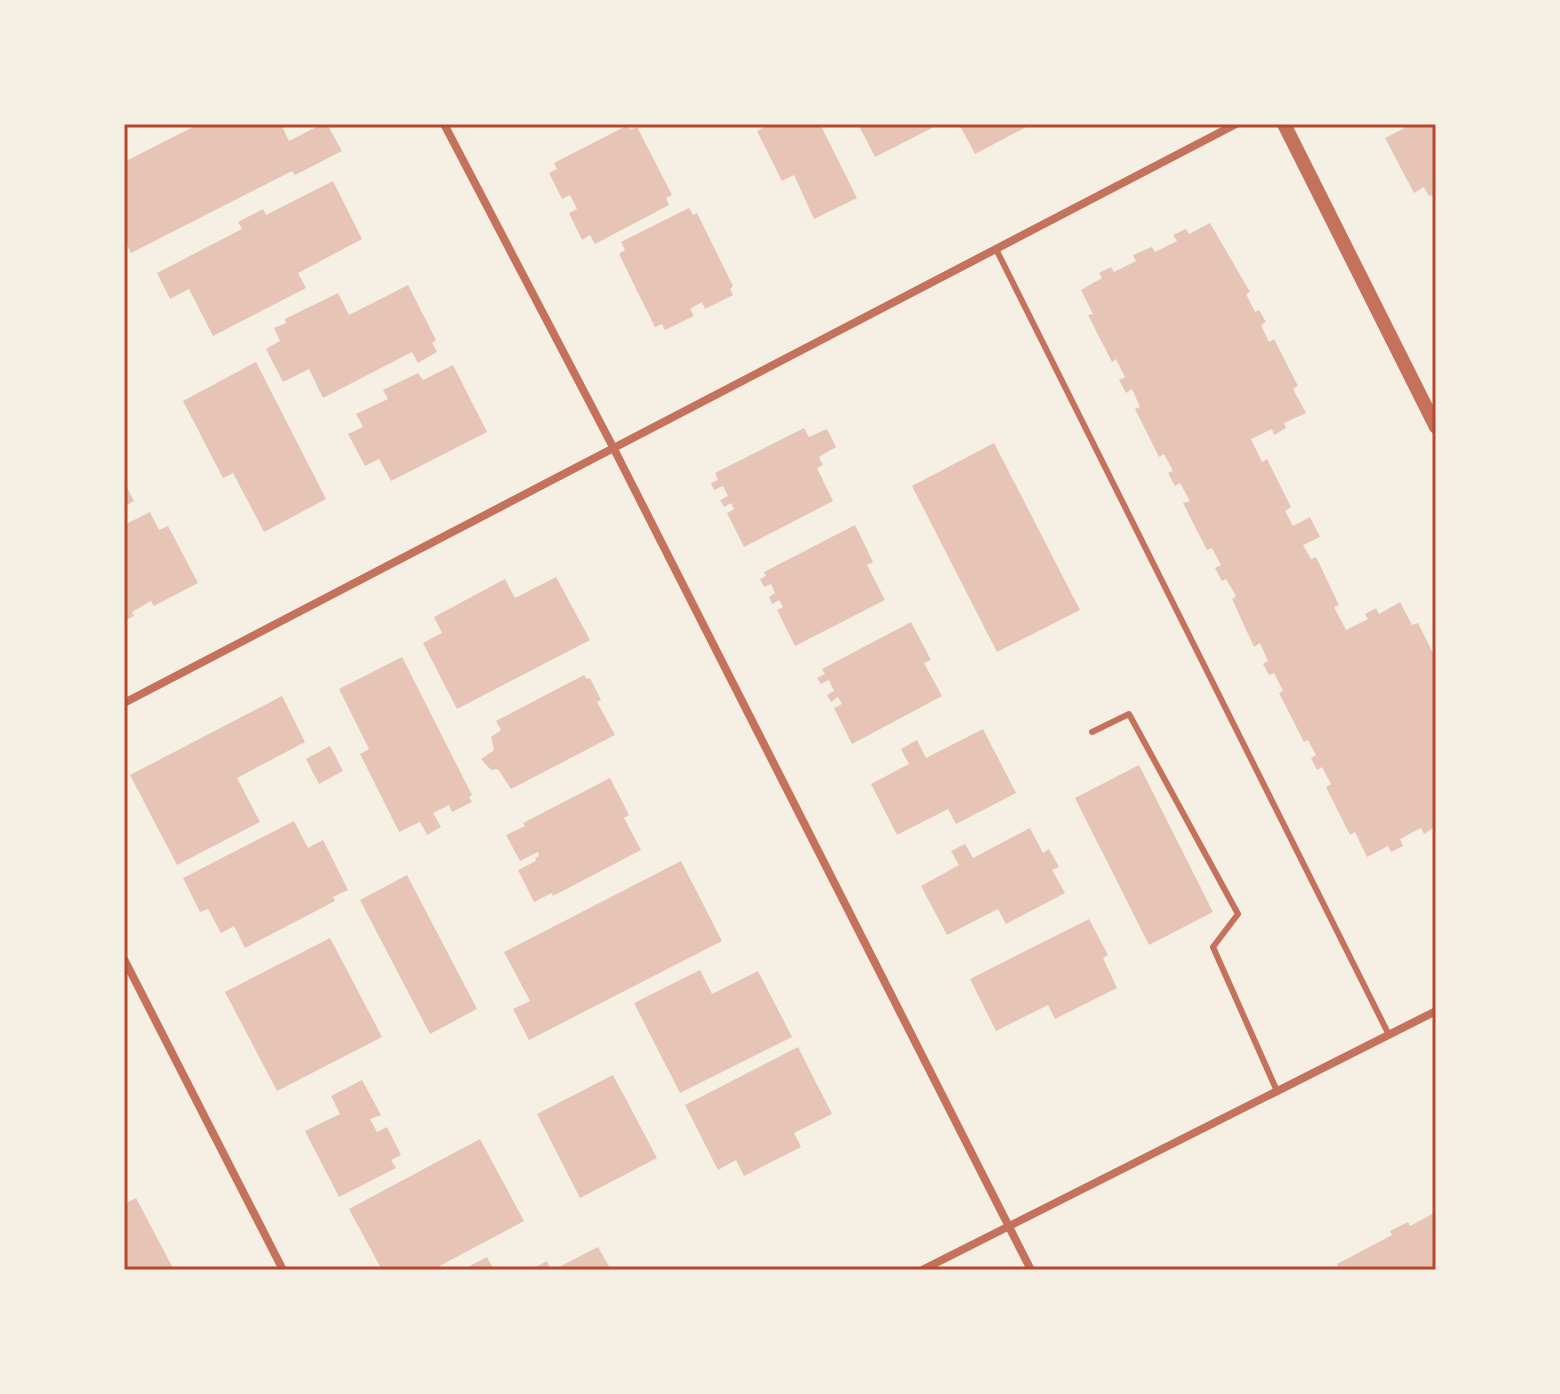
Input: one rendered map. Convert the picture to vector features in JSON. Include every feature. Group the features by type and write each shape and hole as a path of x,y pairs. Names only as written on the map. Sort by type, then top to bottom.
{"street":[{"path":"444,124 614,449 1031,1270"},
{"path":"124,703 1236,124"},
{"path":"1284,124 1436,427"},
{"path":"124,959 283,1270"},
{"path":"922,1270 1436,1011"}],"lane":[{"path":"996,249 1389,1035"},
{"path":"1092,732 1129,714 1238,914 1213,947 1277,1091"}],"building":[{"path":"199,124 281,124 289,141 327,124 342,151 295,175 292,171 131,253 124,239 124,162"},
{"path":"766,124 820,124 857,198 814,219 794,175 782,181 757,131"},
{"path":"858,124 940,124 875,157"},
{"path":"959,124 1032,124 975,154"},
{"path":"1412,124 1436,124 1436,201 1424,187 1414,193 1385,138"},
{"path":"628,125 630,130 637,127 672,195 666,198 669,205 595,244 590,235 582,240 569,213 577,209 570,195 562,199 549,173 557,169 554,163"},
{"path":"333,181 362,239 298,273 306,288 213,336 189,289 170,299 157,273 242,229 238,222 263,209 266,215"},
{"path":"689,208 693,215 697,213 733,286 730,289 733,295 705,309 702,302 690,309 694,316 665,330 662,324 655,327 619,254 625,250 621,242"},
{"path":"1210,223 1250,292 1246,294 1255,312 1259,310 1266,322 1261,325 1269,342 1274,339 1298,386 1293,389 1306,413 1284,423 1286,428 1274,435 1272,429 1251,439 1262,462 1267,459 1291,507 1285,511 1293,526 1310,517 1320,537 1303,545 1311,559 1316,557 1339,605 1334,607 1346,630 1368,619 1365,614 1376,608 1379,614 1400,602 1412,625 1418,623 1436,659 1436,826 1424,834 1421,828 1400,839 1403,846 1391,852 1388,846 1367,857 1355,832 1350,835 1326,787 1331,784 1322,767 1317,770 1311,758 1316,755 1308,740 1304,742 1279,693 1283,691 1274,673 1269,675 1263,664 1268,661 1260,643 1254,647 1232,599 1236,596 1215,568 1221,565 1212,548 1207,550 1183,503 1190,501 1180,483 1175,486 1168,473 1173,471 1164,454 1159,457 1135,409 1140,407 1132,389 1126,393 1119,380 1125,377 1116,359 1112,362 1088,315 1093,314 1081,290 1102,278 1099,273 1111,267 1114,272 1136,261 1133,255 1152,247 1155,252 1177,241 1173,235 1186,229 1189,234"},
{"path":"408,285 436,340 432,343 437,352 418,363 412,352 323,398 309,369 283,382 266,349 280,341 274,328 286,323 285,319 338,293 349,315"},
{"path":"256,362 326,499 264,532 233,473 223,478 183,401"},
{"path":"453,365 487,432 391,481 379,459 365,466 348,434 363,427 356,414 388,399 383,390 418,373 423,380"},
{"path":"804,428 809,437 827,429 836,447 819,457 823,465 817,468 833,501 744,547 727,513 734,509 731,503 724,507 720,500 728,496 723,486 714,490 711,483 718,480 715,473"},
{"path":"994,443 1080,610 997,652 912,486"},
{"path":"124,482 134,501 124,507"},
{"path":"150,512 159,530 168,526 198,583 154,606 151,601 132,612 134,616 124,621 124,525"},
{"path":"855,525 873,562 867,565 885,600 795,646 777,610 783,607 779,600 772,604 769,597 775,593 771,584 764,587 760,579 766,576 764,572"},
{"path":"556,577 590,640 457,709 423,643 442,633 434,617 505,579 515,598"},
{"path":"911,622 931,660 924,663 942,696 852,744 834,708 842,704 838,697 831,702 827,695 834,691 829,680 821,684 817,678 825,674 822,669"},
{"path":"402,657 472,795 469,797 472,802 452,812 449,805 433,813 441,827 427,835 420,822 399,832 360,754 369,749 339,689"},
{"path":"584,675 590,678 601,700 597,702 615,735 511,789 498,769 491,770 481,759 494,750 491,737 501,730 496,721"},
{"path":"282,696 305,742 237,778 260,822 177,865 130,775"},
{"path":"983,729 1016,793 956,824 948,809 897,835 871,784 909,764 901,749 917,740 926,758"},
{"path":"330,746 343,771 319,784 306,759"},
{"path":"1139,765 1213,912 1149,945 1075,798"},
{"path":"610,778 629,815 624,818 641,850 553,896 552,893 534,902 518,870 536,861 538,852 520,861 506,835"},
{"path":"294,821 308,848 323,840 348,890 333,897 335,901 245,948 234,926 221,933 208,909 200,912 183,878"},
{"path":"1030,828 1043,853 1049,849 1059,867 1052,870 1065,893 1006,924 998,909 947,935 921,886 959,865 951,851 965,844 973,858"},
{"path":"681,861 722,941 529,1040 513,1009 530,1001 504,952"},
{"path":"407,875 477,1009 430,1034 360,900"},
{"path":"1089,919 1108,955 1103,958 1117,988 1055,1019 1048,1005 996,1031 970,979"},
{"path":"330,938 382,1037 277,1091 225,992"},
{"path":"700,970 712,994 758,971 792,1037 680,1093 634,1003"},
{"path":"798,1047 832,1114 794,1133 801,1147 744,1176 736,1160 718,1170 685,1105"},
{"path":"613,1075 657,1158 580,1198 537,1114"},
{"path":"362,1080 381,1115 370,1119 377,1132 387,1127 401,1155 391,1160 396,1168 339,1197 305,1131 340,1114 331,1096"},
{"path":"480,1139 524,1221 432,1270 382,1270 349,1209"},
{"path":"136,1198 174,1270 124,1270 124,1204"},
{"path":"1436,1212 1436,1270 1340,1270 1337,1264 1392,1235 1390,1231 1408,1222 1410,1226"},
{"path":"598,1247 611,1270 553,1270"},
{"path":"487,1257 494,1270 462,1270"},
{"path":"547,1261 551,1270 530,1270"}]}
